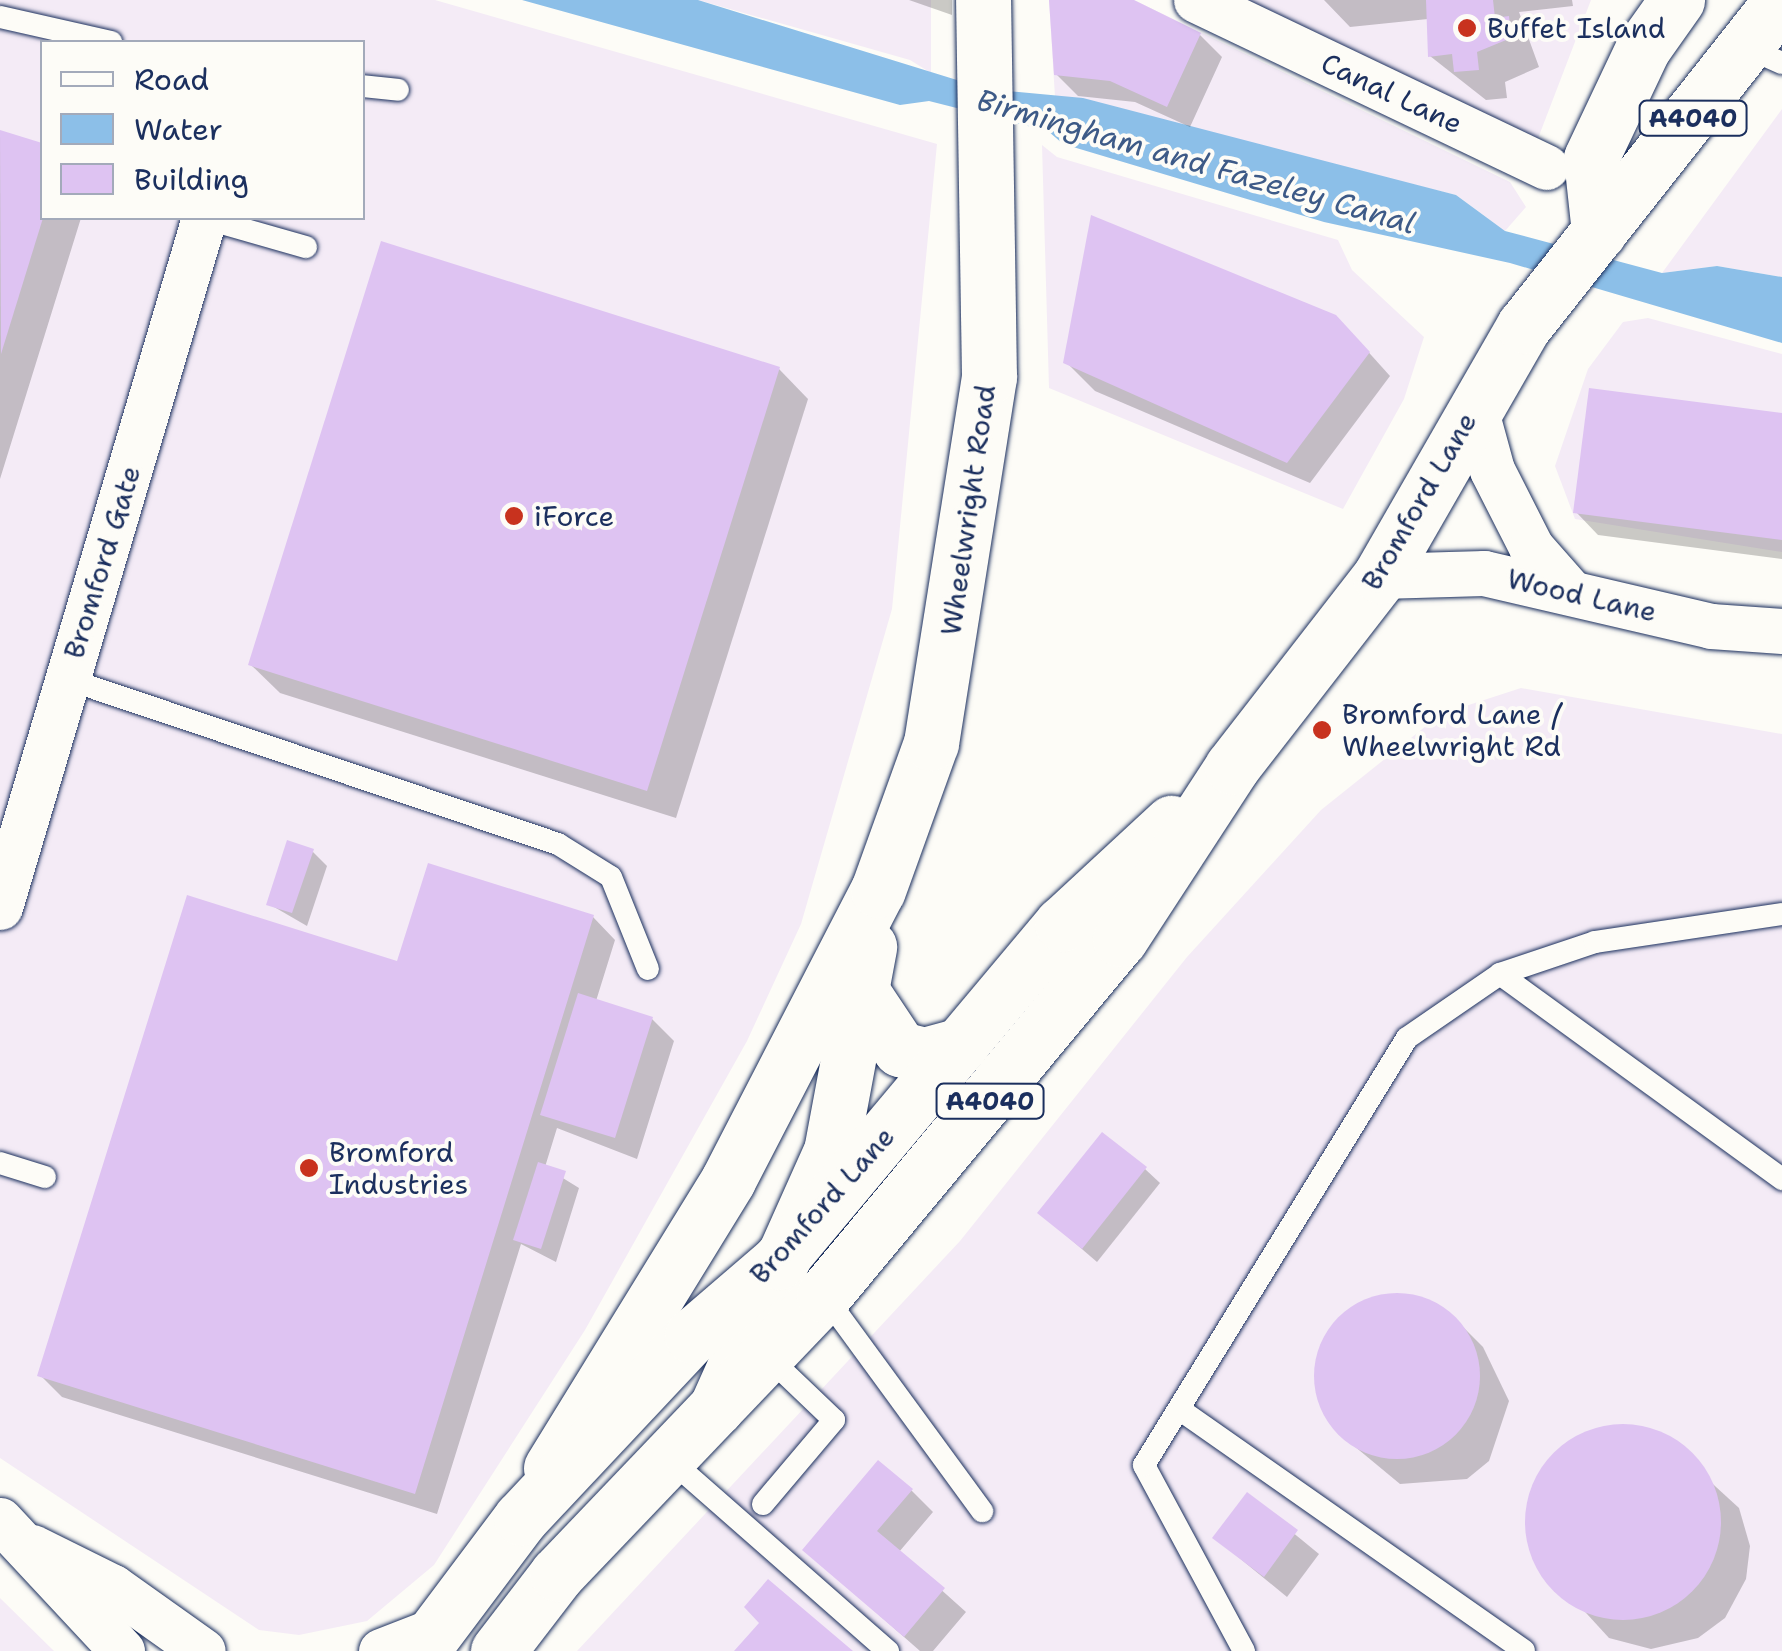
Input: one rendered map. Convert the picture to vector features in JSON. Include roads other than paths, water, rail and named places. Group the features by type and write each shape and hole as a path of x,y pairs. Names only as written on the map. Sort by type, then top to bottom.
{"main road":[{"name":"A4040","path":"1569,162 1677,0"},
{"name":"Bromford Lane","path":"510,1647 668,1458 824,1296 1120,939 1232,766 1380,576 1474,404 1524,326 1599,232 1764,55 1781,0"},
{"name":"Wheelwright Road","path":"878,890 931,744 980,477 988,175 984,9"},
{"path":"1569,162 1599,232"},
{"name":"Bromford Lane","path":"428,1641 521,1518 692,1336 778,1262 1062,924 1232,766"},
{"path":"715,1409 831,1151 878,890"},
{"path":"521,1518 728,1180 878,890"},
{"path":"862,992 900,1049 924,1055 961,1045"}],"street":[{"name":"Canal Lane","path":"1196,0 1569,162"},
{"name":"Bromford Gate","path":"3,886 203,220"},
{"path":"1474,404 1515,516 1567,588"},
{"name":"Wood Lane","path":"1380,576 1484,573 1567,588 1711,626 1782,632"},
{"path":"16,1534 195,1644 234,1651"},
{"path":"16,1534 122,1651"},
{"path":"380,1651 428,1641"}],"lane":[{"path":"0,17 103,40"},
{"path":"365,86 398,90"},
{"path":"211,220 306,247"},
{"path":"67,679 558,844 610,876 648,969"},
{"path":"1244,1651 1144,1465 1407,1038 1500,974 1595,942 1782,914"},
{"path":"1500,974 1782,1180"},
{"path":"0,1164 45,1177"},
{"path":"824,1296 982,1511"},
{"path":"764,1504 834,1420 766,1355"},
{"path":"1179,1409 1524,1651"},
{"path":"668,1458 888,1651"}],"water":[{"name":"Birmingham and Fazeley Canal","path":"522,0 698,0 986,89 1083,98 1456,195 1505,231 1662,273 1717,266 1782,277 1782,343 1510,263 1324,222 1063,144 1048,131 929,101 900,105"}],"place":[{"name":"Buffet Island","path":"1467,28"},
{"name":"iForce","path":"514,516"},
{"name":"Bromford Lane / Wheelwright Rd","path":"1322,730"},
{"name":"Bromford Industries","path":"309,1168"}]}
